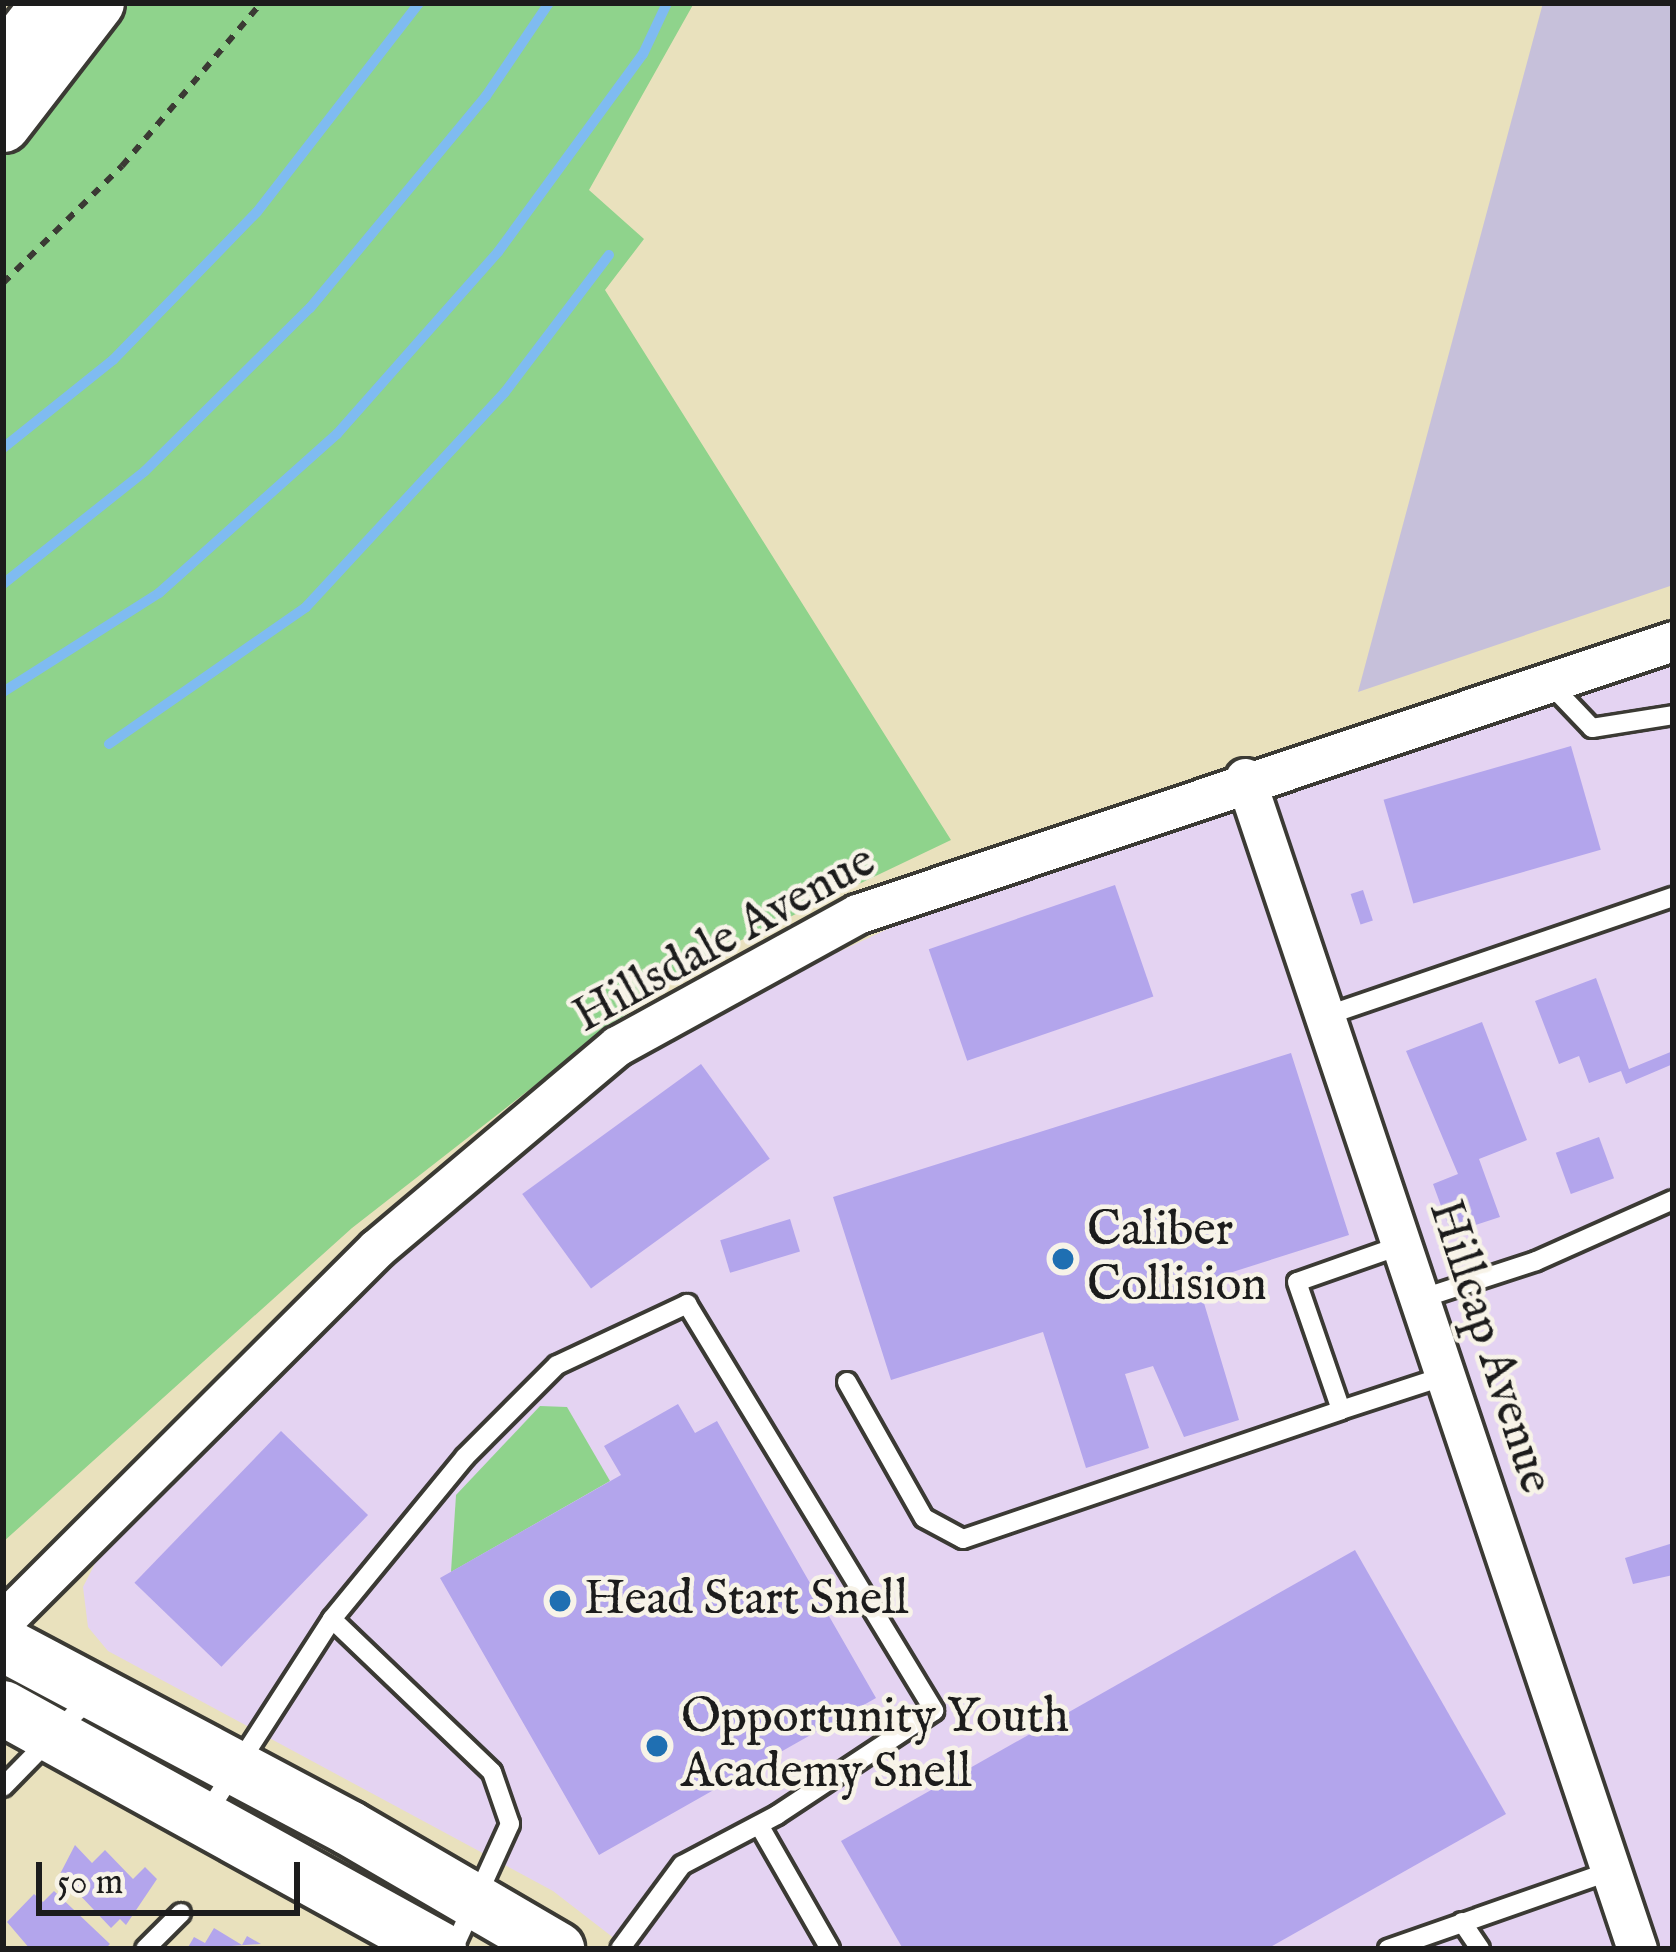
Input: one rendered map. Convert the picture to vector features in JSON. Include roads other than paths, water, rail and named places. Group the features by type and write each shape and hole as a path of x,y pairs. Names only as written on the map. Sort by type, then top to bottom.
{"main road":[{"path":"3,63 50,3"},
{"path":"3,125 97,3"},
{"path":"3,1644 235,1766 556,1949"},
{"path":"3,1708 439,1949"}],"street":[{"name":"Hillsdale Avenue","path":"3,1621 377,1248 617,1046 857,914 1245,778 1550,684 1673,640"},
{"name":"Hillcap Avenue","path":"1245,778 1637,1949"}],"lane":[{"path":"1550,684 1592,728 1673,716"},
{"path":"1324,1016 1673,897"},
{"path":"1420,1299 1536,1261 1673,1200"},
{"path":"1341,1410 1297,1282 1402,1245"},
{"path":"204,1817 332,1619 465,1457 557,1365 687,1304 934,1712 759,1825 682,1865 620,1949"},
{"path":"847,1382 924,1518 963,1538 1445,1376"},
{"path":"332,1619 492,1772 510,1824 453,1949"},
{"path":"3,1787 95,1694"},
{"path":"759,1825 830,1949"},
{"path":"1388,1949 1611,1871"},
{"path":"146,1949 181,1913"},
{"path":"1462,1922 1480,1949"}],"waterway":[{"path":"3,448 113,360 257,212 419,3"},
{"path":"3,584 145,471 310,308 486,96 549,3"},
{"path":"3,692 159,593 337,434 498,252 643,54 667,3"},
{"path":"109,744 306,607 505,392 609,255"}],"place":[{"name":"Caliber Collision","path":"1063,1259"},
{"name":"Head Start Snell","path":"560,1601"},
{"name":"Opportunity Youth Academy Snell","path":"657,1746"}]}
